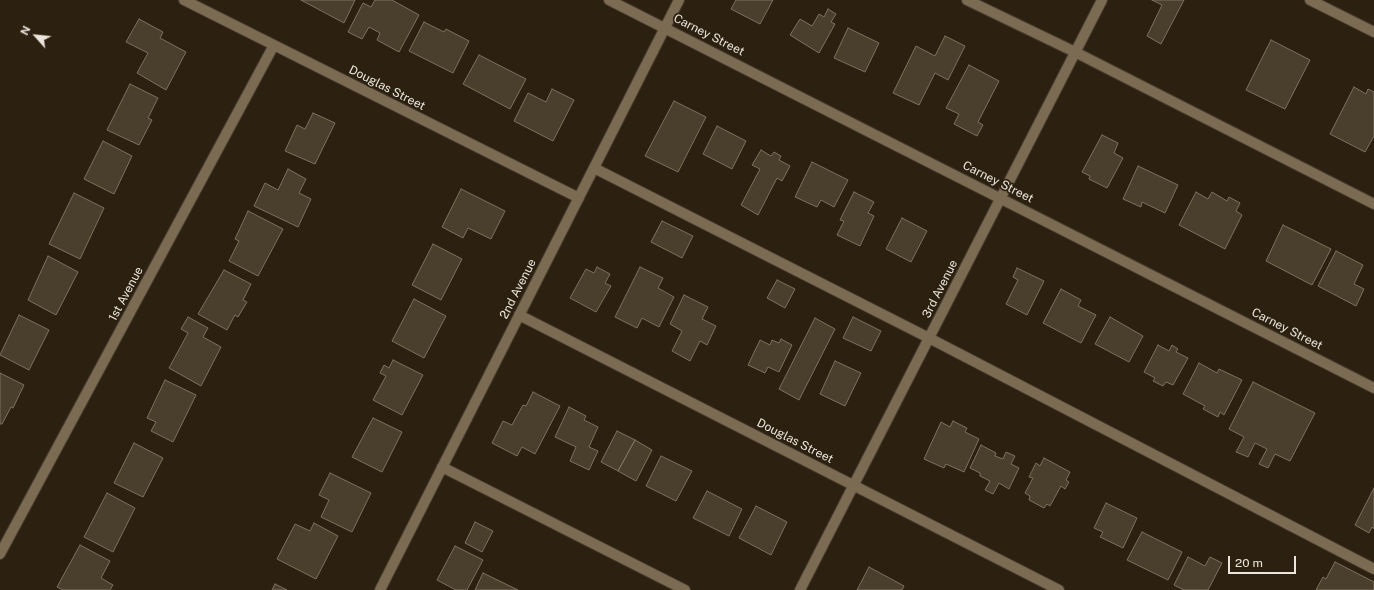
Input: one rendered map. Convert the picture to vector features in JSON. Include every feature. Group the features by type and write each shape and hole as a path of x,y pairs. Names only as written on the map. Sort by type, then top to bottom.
{"street":[{"name":"Douglas Street","path":"184,0 579,198"},
{"name":"Carney Street","path":"609,0 666,27 1374,388"},
{"name":"2nd Avenue","path":"380,590 679,0"},
{"path":"967,0 1075,52 1374,204"},
{"name":"3rd Avenue","path":"800,590 1102,0"},
{"path":"1310,0 1374,32"},
{"name":"1st Avenue","path":"0,554 274,45"},
{"path":"594,168 930,338 1374,569"},
{"name":"Douglas Street","path":"519,315 1059,590"},
{"path":"442,467 685,590"}],"building":[{"path":"301,0 355,0 344,23"},
{"path":"375,0 392,0 419,15 399,52 377,40 380,33 369,27 362,39 348,32 363,3 371,7"},
{"path":"736,0 773,0 760,24 731,9"},
{"path":"1152,0 1184,0 1161,44 1147,36 1162,5"},
{"path":"828,9 836,14 831,22 835,24 819,53 790,35 800,19 812,26 819,14 824,17"},
{"path":"139,19 163,32 160,38 186,52 166,90 137,73 148,53 126,42"},
{"path":"424,22 444,32 446,29 469,41 453,73 409,51"},
{"path":"848,28 879,43 865,72 834,58"},
{"path":"945,36 965,46 948,80 935,73 919,105 893,93 916,46 935,56"},
{"path":"1271,40 1310,60 1285,109 1246,90"},
{"path":"479,55 526,79 510,109 463,84"},
{"path":"969,65 999,81 978,122 983,125 977,136 954,124 959,114 946,108"},
{"path":"130,84 158,98 148,118 152,120 139,145 107,130"},
{"path":"1354,87 1366,94 1368,89 1374,92 1374,136 1365,152 1330,134"},
{"path":"552,89 574,100 553,141 514,121 528,93 546,102"},
{"path":"674,101 706,117 678,172 645,156"},
{"path":"313,113 335,123 315,164 285,151 297,125 305,129"},
{"path":"717,126 746,141 732,169 703,154"},
{"path":"1102,135 1118,143 1114,153 1123,158 1107,188 1089,179 1090,176 1082,172"},
{"path":"103,141 132,156 114,194 84,179"},
{"path":"761,150 771,156 774,152 781,156 779,160 790,166 782,181 777,178 758,215 741,205 760,169 752,165"},
{"path":"812,162 848,180 834,207 821,200 817,207 795,197"},
{"path":"1138,166 1178,185 1165,213 1142,202 1141,207 1123,199"},
{"path":"288,169 306,179 299,193 311,199 298,227 254,206 265,183 278,190"},
{"path":"461,189 505,211 491,239 468,228 463,238 442,227"},
{"path":"854,192 874,202 868,213 874,216 860,246 837,235 844,221 840,220"},
{"path":"1196,192 1208,199 1212,192 1227,201 1229,197 1240,203 1236,211 1242,215 1225,249 1179,225"},
{"path":"74,193 104,208 80,259 49,244"},
{"path":"248,211 283,229 258,276 229,261 239,241 235,239"},
{"path":"902,218 927,231 911,262 886,249"},
{"path":"662,221 693,236 682,258 651,242"},
{"path":"1283,225 1331,249 1312,285 1266,261"},
{"path":"433,244 462,259 441,300 412,285"},
{"path":"1336,251 1363,265 1354,284 1364,289 1356,306 1318,286"},
{"path":"48,256 78,272 56,315 28,300"},
{"path":"597,267 610,274 605,283 611,286 596,312 570,298 586,269 594,273"},
{"path":"640,267 663,278 658,288 674,297 659,327 642,318 637,328 615,317"},
{"path":"1017,268 1044,281 1027,315 1006,304 1018,280 1013,277"},
{"path":"224,270 251,284 243,300 247,302 238,317 235,315 227,330 198,314"},
{"path":"777,280 795,289 785,308 767,298"},
{"path":"1061,289 1081,300 1078,306 1096,315 1081,343 1043,323"},
{"path":"684,295 708,307 702,319 716,326 707,345 700,341 690,361 672,351 682,331 670,324"},
{"path":"414,299 446,316 424,358 392,341"},
{"path":"19,315 49,330 29,370 0,355"},
{"path":"188,317 208,328 203,337 221,347 201,386 169,368 188,333 181,329"},
{"path":"853,317 881,331 871,351 843,338"},
{"path":"1110,317 1143,336 1129,362 1095,344"},
{"path":"815,318 835,329 799,400 779,389"},
{"path":"781,339 792,345 779,372 768,367 765,373 748,365 760,340 770,345 772,340 779,343"},
{"path":"1158,345 1169,351 1172,345 1178,349 1176,352 1188,358 1173,385 1166,382 1163,386 1153,381 1155,378 1144,372"},
{"path":"393,360 423,375 402,415 373,400 386,376 380,373 384,365 389,368"},
{"path":"835,361 861,373 845,406 820,394"},
{"path":"1199,363 1217,373 1219,369 1242,380 1224,415 1220,412 1218,417 1203,409 1205,406 1183,394"},
{"path":"0,373 24,385 13,408 11,407 2,424 0,424"},
{"path":"165,380 196,395 173,442 151,431 156,422 147,418"},
{"path":"1253,382 1315,413 1290,461 1275,454 1268,468 1259,464 1267,449 1255,443 1248,457 1236,452 1244,437 1229,429"},
{"path":"533,392 560,406 535,454 522,447 517,456 492,443 503,421 512,425 523,405 526,406"},
{"path":"569,407 586,416 584,420 598,427 589,447 598,451 589,470 570,461 576,447 555,437"},
{"path":"373,418 402,432 382,472 352,457"},
{"path":"953,421 967,428 965,432 979,439 964,472 946,464 944,468 924,459 941,422 950,427"},
{"path":"617,431 635,440 618,471 601,462"},
{"path":"635,440 652,450 636,481 618,471"},
{"path":"134,443 163,458 143,497 114,483"},
{"path":"981,445 996,453 995,456 1003,459 1006,452 1015,456 1011,464 1019,468 1009,489 999,483 993,494 985,490 990,481 980,476 980,473 970,468"},
{"path":"661,456 692,471 676,501 646,486"},
{"path":"1044,458 1070,472 1066,480 1069,482 1065,489 1061,486 1050,506 1047,504 1044,508 1029,500 1030,496 1025,493 1033,478 1029,477 1036,463 1040,466"},
{"path":"330,473 371,493 352,532 321,517 329,500 319,495"},
{"path":"1374,488 1374,529 1372,527 1369,533 1355,525"},
{"path":"707,491 742,509 729,536 693,518"},
{"path":"107,493 135,508 113,552 84,537"},
{"path":"1106,503 1137,518 1123,548 1100,537 1103,532 1094,528"},
{"path":"756,506 787,522 771,555 739,538"},
{"path":"475,522 493,531 482,552 465,543"},
{"path":"314,523 338,536 316,579 277,559 295,524 310,531"},
{"path":"1142,532 1182,552 1168,580 1127,560"},
{"path":"80,545 110,561 101,578 113,585 110,590 63,590 57,587"},
{"path":"455,546 483,560 467,590 456,590 437,580"},
{"path":"1188,557 1205,566 1210,557 1222,563 1208,590 1184,590 1174,585"},
{"path":"1335,562 1374,582 1374,590 1316,590 1323,577 1326,579"},
{"path":"869,567 904,586 902,590 857,590"},
{"path":"483,573 518,590 475,590"},
{"path":"275,584 287,590 272,590"}]}
